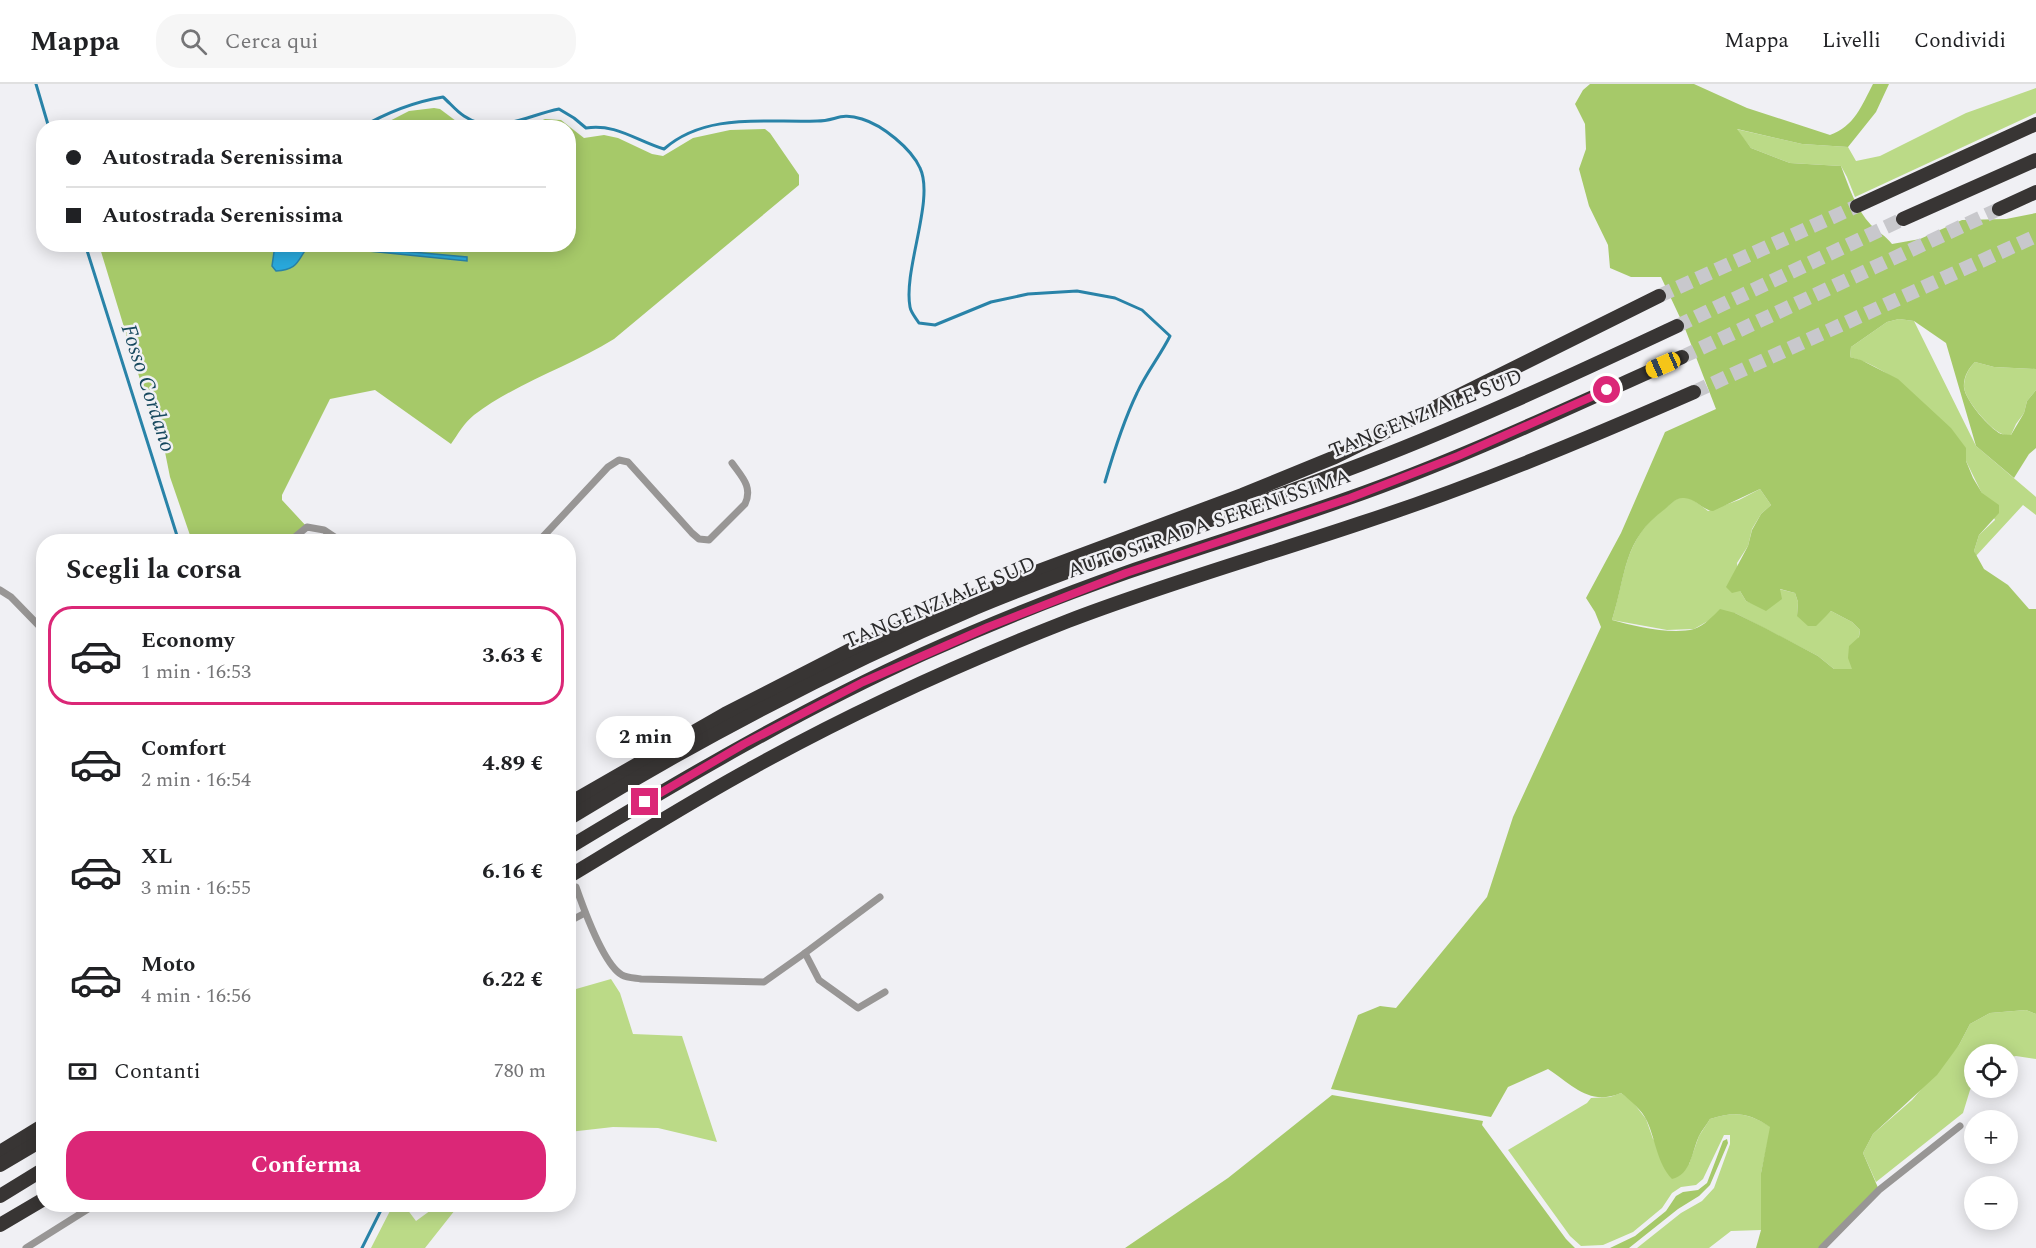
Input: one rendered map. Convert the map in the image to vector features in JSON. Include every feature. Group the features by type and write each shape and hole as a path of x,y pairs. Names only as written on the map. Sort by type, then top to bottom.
{"highway":[{"path":"1857,206 2036,124"},
{"path":"1903,219 2036,160"},
{"path":"1999,210 2036,192"},
{"name":"TANGENZIALE SUD","path":"576,799 725,714 848,651 972,596 1242,495 1335,457 1659,296"},
{"name":"TANGENZIALE SUD","path":"576,814 730,724 873,653 998,599 1432,437 1554,384 1677,326"},
{"name":"AUTOSTRADA SERENISSIMA","path":"576,843 744,744 863,682 926,654 1057,599 1126,573 1350,498 1458,456 1682,357"},
{"path":"576,879 755,766 873,707 978,659 1065,622 1133,597 1360,524 1471,485 1584,440 1694,392"},
{"path":"0,1152 36,1130"},
{"path":"0,1165 36,1144"},
{"path":"0,1196 36,1174"},
{"path":"0,1225 36,1204"}],"street":[{"path":"545,534 608,467 619,459 628,462 692,533 699,539 709,540 745,504 748,498 748,486 732,463"},
{"path":"299,534 307,527 324,530 330,534"},
{"path":"0,590 11,597 36,623"},
{"path":"576,892 611,965 623,975 641,979 764,982 880,897"},
{"path":"576,918 585,913"},
{"path":"806,953 819,980 858,1008 885,992"},
{"path":"1822,1248 1879,1190 1960,1126"},
{"path":"26,1248 83,1212"}],"green space":[{"path":"1590,84 1694,84 1747,108 1830,135 1851,121 1873,84 1889,84 1876,112 1848,147 1802,144 1737,129 1751,148 1790,163 1841,166 1861,212 1871,225 1892,244 1920,239 1962,220 2006,219 2036,213 2036,369 1994,367 1975,362 1964,381 1964,388 1973,407 2001,434 2011,435 2024,413 2027,401 2036,390 2036,448 2029,454 2014,478 1976,446 1946,343 1914,321 1899,319 1887,322 1851,347 1850,357 1861,360 1898,379 1951,428 1966,448 1966,461 1973,478 1982,493 1999,505 1999,513 1979,535 1974,551 1984,569 2008,585 2029,609 2036,609 2036,1014 2026,1010 1990,1013 1970,1024 1959,1045 1937,1075 1873,1134 1863,1153 1879,1190 1822,1248 1756,1248 1761,1230 1761,1173 1770,1127 1748,1116 1734,1114 1710,1119 1699,1136 1687,1168 1678,1177 1672,1179 1660,1159 1647,1121 1632,1102 1621,1093 1600,1097 1591,1096 1548,1069 1508,1087 1491,1117 1331,1089 1358,1015 1380,1006 1396,1008 1487,897 1513,817 1601,627 1586,598 1621,533 1665,432 1716,409 1684,326 1661,277 1631,277 1610,268 1608,245 1589,206 1579,169 1586,149 1585,124 1575,104 1583,90","holes":["1760,489 1771,505 1761,514 1752,530 1748,546 1726,587 1732,593 1740,591 1746,601 1766,611 1782,599 1780,589 1795,593 1798,602 1797,616 1808,626 1816,626 1831,611 1852,622 1860,630 1859,637 1849,646 1848,658 1852,669 1834,669 1818,656 1765,628 1735,613 1720,609 1701,626 1685,631 1653,629 1612,620 1633,546 1651,521 1673,502 1681,498 1688,499 1713,511"]},
{"path":"2036,88 2036,113 1855,197 1841,166 1790,163 1751,148 1736,129 1802,144 1848,147 1856,161 1880,156 1966,113"},
{"path":"440,109 455,120 392,120 409,111"},
{"path":"765,129 799,175 799,185 614,339 490,404 470,418 451,444 375,390 330,399 282,495 282,500 307,527 298,534 190,534 170,477 165,452 152,419 101,252 576,252 576,132 584,138 604,135 618,138 652,154 663,156 693,138 730,130"},
{"path":"1899,319 1914,321 1976,446 2036,497 2036,515 2023,505 1976,556 1974,551 1979,535 1995,520 1966,461 1965,448 1914,394 1899,382 1867,363 1850,357 1851,347 1887,322"},
{"path":"1975,362 1994,367 2036,369 2036,390 2027,401 2024,413 2011,435 2002,434 1991,426 1979,414 1965,393 1968,370"},
{"path":"1760,489 1771,505 1761,514 1752,529 1748,546 1737,563 1740,591 1746,601 1754,604 1779,589 1795,593 1798,602 1797,616 1824,617 1831,611 1852,622 1860,630 1853,669 1834,669 1818,656 1735,613 1708,621 1694,629 1667,630 1612,620 1633,546 1651,521 1681,497 1697,502 1708,511 1739,500"},
{"path":"611,979 620,993 633,1034 682,1036 717,1142 658,1128 613,1127 576,1131 576,989"},
{"path":"2026,1010 2036,1014 2036,1059 2018,1056 2018,1044 1964,1044 1964,1098 1968,1098 1963,1113 1876,1182 1863,1153 1873,1134 1912,1100 1959,1045 1970,1024 1990,1013"},
{"path":"1621,1093 1632,1101 1646,1119 1653,1139 1689,1164 1699,1136 1710,1119 1734,1114 1748,1116 1771,1127 1761,1173 1761,1230 1731,1231 1709,1248 1637,1248 1681,1213 1702,1201 1714,1188 1730,1144 1730,1135 1724,1135 1703,1179 1696,1185 1681,1187 1672,1193 1662,1208 1633,1232 1603,1245 1581,1246 1570,1236 1508,1150 1587,1103 1591,1098 1610,1097"},
{"path":"1332,1095 1483,1121 1482,1125 1575,1248 1125,1248 1228,1178"},
{"path":"1727,1139 1728,1143 1710,1185 1699,1196 1678,1209 1629,1248 1610,1248 1635,1236 1666,1211 1676,1196 1683,1192 1698,1190 1707,1183 1723,1141"},
{"path":"389,1212 409,1212 416,1221 428,1212 453,1212 425,1248 371,1248"}],"water":[{"path":"274,252 304,252 289,269 276,271 272,266"},
{"path":"378,252 412,252 467,257 467,261"}],"waterway":[{"name":"Fosso Cordano","path":"36,84 47,120"},
{"path":"376,120 400,109 443,97 461,114 472,120"},
{"path":"521,120 559,109 586,128 616,130 664,149 681,137 717,124 757,121 823,121 848,116 878,126 895,138 916,160 924,181 922,216 909,292 912,313 919,323 935,325 991,302 1028,294 1077,291 1115,298 1142,310 1170,336 1132,404 1105,482"},
{"name":"Fosso Cordano","path":"88,252 176,534"},
{"name":"Fosso Cordano","path":"362,1248 380,1212"}],"tunnel":[{"path":"1659,296 1857,206"},
{"path":"1682,357 1999,209"},
{"path":"1677,326 1903,219"},
{"path":"1694,392 2036,236"}],"route":[{"path":"645,802 744,744 863,682 988,627 1126,573 1350,498 1458,456 1607,390"}]}
